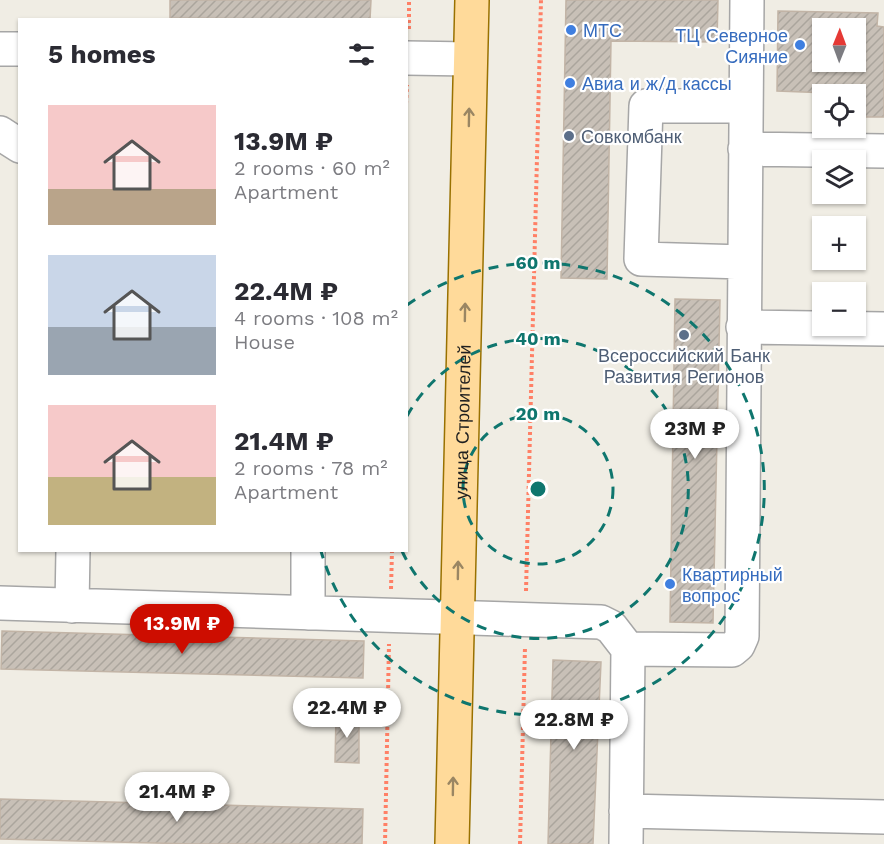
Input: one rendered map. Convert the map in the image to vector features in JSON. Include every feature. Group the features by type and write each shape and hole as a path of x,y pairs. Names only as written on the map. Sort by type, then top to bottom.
{"main road":[{"name":"улица Строителей","path":"452,844 472,0"}],"lane":[{"path":"628,649 732,651 742,636 747,0"},
{"path":"0,49 18,49"},
{"path":"408,58 471,59"},
{"path":"744,262 641,259 646,106 746,106"},
{"path":"0,133 18,145"},
{"path":"745,149 884,151"},
{"path":"743,327 884,329"},
{"path":"72,606 73,552"},
{"path":"308,552 308,613"},
{"path":"0,603 601,622 611,627 628,649 626,844"},
{"path":"626,811 884,817"}],"path":[{"path":"520,844 541,0"},
{"path":"385,844 392,552"}],"building":[{"path":"170,0 371,0 370,18 170,18"},
{"path":"566,0 718,0 717,42 611,41 607,279 561,278"},
{"name":"ТЦ Северное Сияние","path":"778,11 878,13 877,26 884,27 884,117 866,117 866,84 812,84 812,92 777,91"},
{"path":"675,299 720,300 713,623 670,622"},
{"path":"2,631 364,641 363,678 1,669"},
{"path":"553,660 601,662 593,844 548,844"},
{"path":"336,715 359,716 359,763 335,762"},
{"path":"0,799 363,809 362,844 193,844 0,839"}],"place":[{"name":"МТС","path":"571,30"},
{"name":"ТЦ Северное Сияние","path":"800,45"},
{"name":"Авиа и ж/д кассы","path":"570,83"},
{"name":"Совкомбанк","path":"569,136"},
{"name":"Всероссийский Банк Развития Регионов","path":"684,335"},
{"name":"Квартирный вопрос","path":"670,584"}]}
